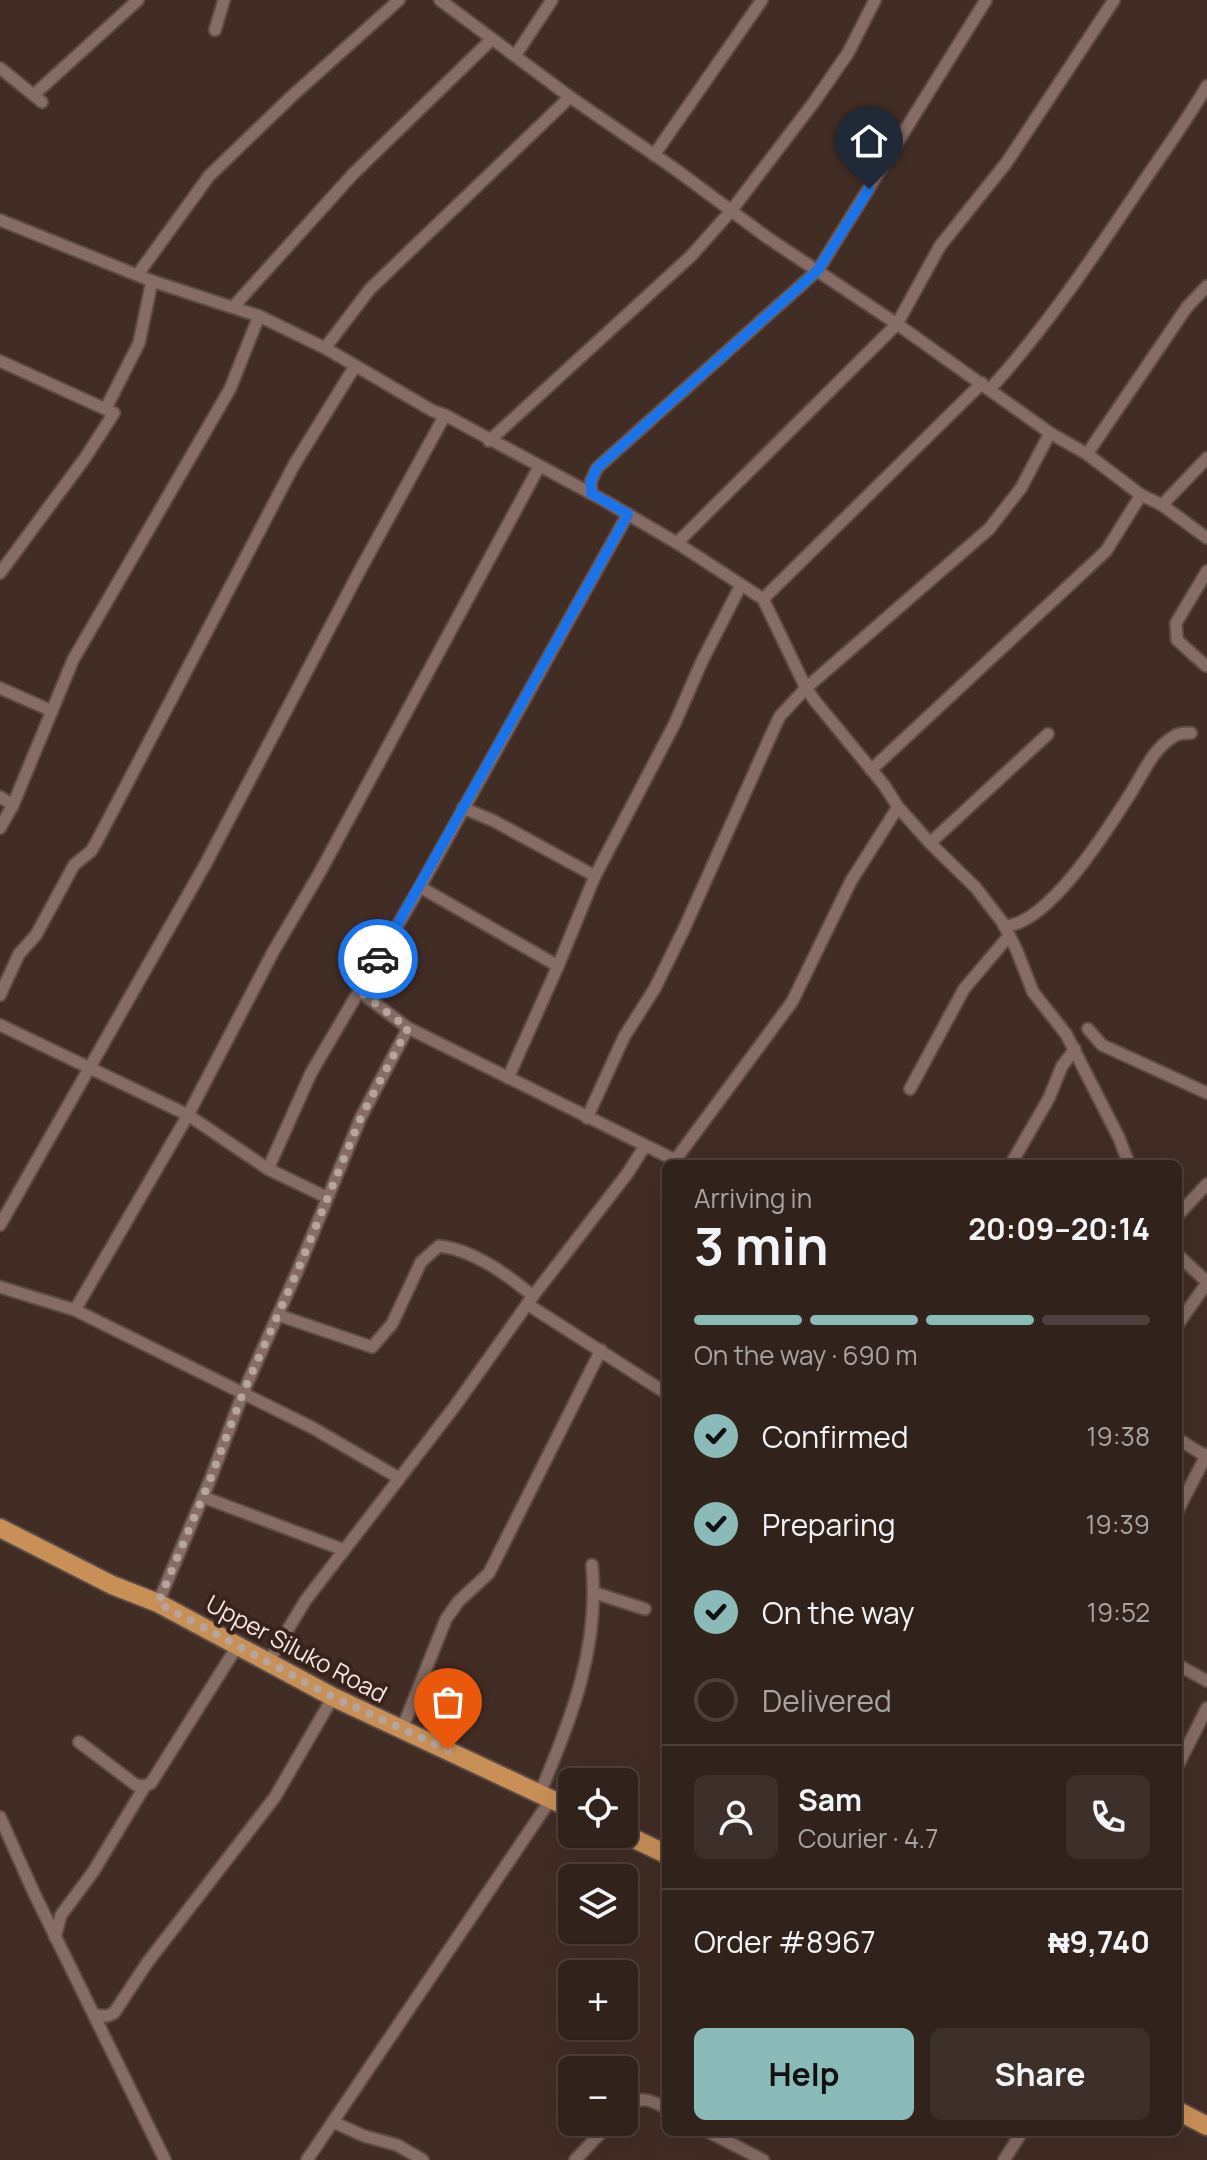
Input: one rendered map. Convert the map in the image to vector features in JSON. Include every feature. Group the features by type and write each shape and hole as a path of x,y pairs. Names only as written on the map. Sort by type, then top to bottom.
{"main road":[{"name":"Upper Siluko Road","path":"0,1528 112,1585 158,1603 333,1697 558,1802"},
{"path":"638,1841 662,1852"},
{"path":"1182,2113 1207,2126"}],"street":[{"path":"0,68 40,97 138,0"},
{"path":"215,30 224,0"},
{"path":"138,274 209,176 399,0"},
{"path":"440,0 731,211 1207,538"},
{"path":"515,56 552,0"},
{"path":"654,155 762,0"},
{"path":"489,441 691,256 731,211 848,53 875,0"},
{"path":"591,493 591,481 597,468 818,270 986,0"},
{"path":"677,543 897,324 940,246 1007,162 1114,0"},
{"path":"234,306 353,174 492,39"},
{"path":"763,599 986,386 1010,367 1180,132 1207,86"},
{"path":"325,348 370,289 570,97"},
{"path":"0,220 152,281 234,306 325,348 489,441 628,514 763,599 806,688 837,731 898,807 976,888 1006,931 1033,992 1075,1049 1127,1160"},
{"path":"106,408 139,343 152,281"},
{"path":"1087,454 1187,307 1207,286"},
{"path":"0,828 13,805 73,660 230,389 259,316"},
{"path":"0,361 114,413 0,573"},
{"path":"0,995 19,954 36,935 74,865 91,851 97,841 294,465 355,366"},
{"path":"0,1225 205,865 445,415"},
{"path":"587,1118 624,1037 655,988 678,941 780,716 806,688 989,529 1021,488 1050,433"},
{"path":"1162,505 1207,458"},
{"path":"75,1310 188,1115 273,952 320,872 539,467"},
{"path":"871,770 1011,636 1106,551 1141,495"},
{"path":"268,1169 311,1073 420,887 628,514"},
{"path":"1206,666 1177,640 1176,623 1207,571"},
{"path":"508,1078 595,876 675,723 741,585"},
{"path":"0,688 52,711"},
{"path":"910,1089 964,989 1006,931 1044,907 1092,852 1157,751 1175,735 1191,733"},
{"path":"930,843 1048,734"},
{"path":"0,797 13,805"},
{"path":"681,1160 792,1002 851,881 898,807"},
{"path":"463,808 494,821 595,876"},
{"path":"420,887 558,966"},
{"path":"359,991 408,1028 676,1160"},
{"path":"0,1025 188,1115 268,1169 326,1197"},
{"path":"158,1603 326,1197 372,1092 408,1028"},
{"path":"1088,1029 1102,1045 1207,1093"},
{"path":"1013,1160 1049,1098 1062,1066 1075,1049"},
{"path":"269,1661 305,1601 645,1146"},
{"path":"1182,1211 1207,1184"},
{"path":"278,1315 372,1347 392,1324 421,1262 439,1246 455,1248 507,1274 530,1300 662,1390"},
{"path":"1182,1259 1207,1282 1182,1318"},
{"path":"0,1287 75,1310 313,1428 399,1478"},
{"path":"402,1729 446,1619 458,1602 489,1573 601,1350"},
{"path":"1182,1441 1207,1455 1182,1502"},
{"path":"203,1497 344,1550"},
{"path":"307,2160 545,1796 571,1722 582,1679 599,1594 592,1565"},
{"path":"55,1937 61,1915 93,1872 145,1786 151,1783 238,1645"},
{"path":"1182,1667 1207,1681"},
{"path":"94,2015 114,2013 147,1963 275,1797 333,1697"},
{"path":"1182,1757 1207,1708"},
{"path":"79,1742 136,1785 145,1786"},
{"path":"0,1817 55,1937 165,2160"},
{"path":"638,2099 642,2098 662,2106"},
{"path":"333,2122 364,2136 397,2145 423,2160"},
{"path":"575,2160 598,2136"},
{"path":"717,2136 763,2160"},
{"path":"1004,2160 1019,2136"}],"way so far":[{"path":"378,959 359,991 408,1028 372,1092 326,1197 158,1603 333,1697 448,1750"}],"route":[{"path":"378,959 628,514 591,493 591,481 597,468 748,336 818,270 869,189"}]}
